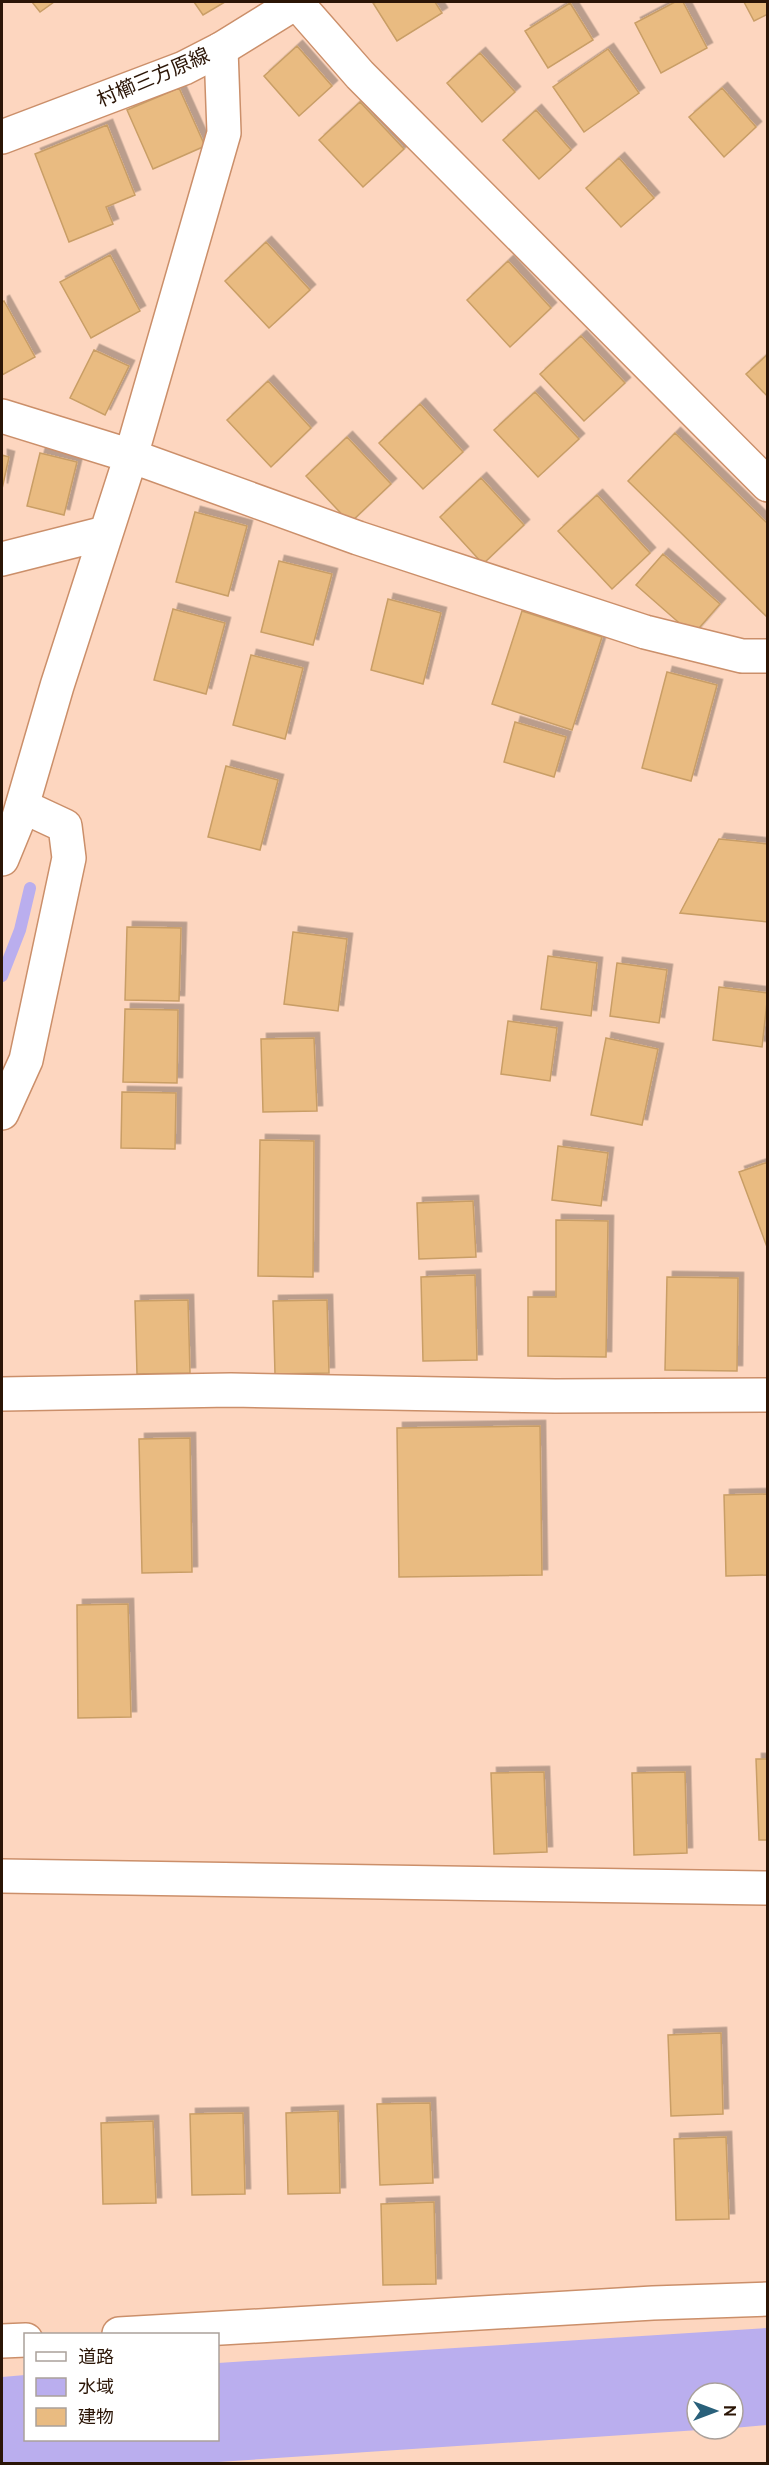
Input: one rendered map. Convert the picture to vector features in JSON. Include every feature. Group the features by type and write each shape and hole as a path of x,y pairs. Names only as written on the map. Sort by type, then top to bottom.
{"street":[{"name":"村櫛三方原線","path":"2,137 184,68 221,49 297,2"},
{"path":"297,2 360,75 768,485"},
{"path":"2,859 22,806 105,533 132,456 224,133 221,49"},
{"path":"2,416 132,456 358,538 645,632 742,656 768,656"},
{"path":"2,559 105,533"},
{"path":"2,1113 26,1060 69,858 65,826 22,806"},
{"path":"2,1394 231,1390 555,1396 768,1395"},
{"path":"2,1876 768,1888"},
{"path":"135,2333 653,2303 768,2299"},
{"path":"2,2341 24,2340"}],"water":[{"path":"767,2328 767,2425 745,2427 745,2381 685,2381 685,2431 203,2463 2,2463 2,2377 24,2375 24,2441 219,2441 219,2363"}],"building":[{"path":"32,2 54,2 40,12"},
{"path":"194,2 225,2 203,15"},
{"path":"435,2 442,13 397,41 373,3"},
{"path":"675,2 683,2 707,48 661,73 635,23"},
{"path":"744,2 768,2 768,14 754,21"},
{"path":"570,3 593,40 548,68 525,31"},
{"path":"297,46 332,86 299,116 264,76"},
{"path":"608,49 639,93 584,132 553,87"},
{"path":"480,53 515,92 482,122 447,83"},
{"path":"179,88 205,146 153,169 127,110"},
{"path":"722,88 756,127 724,157 689,117"},
{"path":"360,102 404,149 363,187 319,140"},
{"path":"536,110 571,150 539,179 503,140"},
{"path":"107,125 135,195 106,207 113,224 69,242 35,154"},
{"path":"619,158 654,198 621,227 586,188"},
{"path":"266,242 310,290 269,328 225,281"},
{"path":"110,255 140,311 91,338 60,282"},
{"path":"508,261 551,308 510,347 467,300"},
{"path":"4,301 35,357 2,375 2,302"},
{"path":"581,336 625,383 584,421 540,374"},
{"path":"94,350 129,366 105,415 70,398"},
{"path":"768,354 768,397 746,374"},
{"path":"268,381 311,428 271,467 227,420"},
{"path":"535,392 579,439 538,477 494,430"},
{"path":"420,404 463,452 423,489 379,443"},
{"path":"675,433 768,524 768,618 628,481"},
{"path":"347,437 391,484 350,523 306,476"},
{"path":"40,453 77,462 64,515 27,506"},
{"path":"2,455 9,457 2,489"},
{"path":"481,478 524,525 483,564 440,517"},
{"path":"597,495 650,553 612,589 558,531"},
{"path":"195,512 247,526 228,596 176,582"},
{"path":"663,554 720,604 693,635 636,585"},
{"path":"279,561 332,574 313,645 261,632"},
{"path":"388,599 441,613 423,684 371,670"},
{"path":"173,609 225,623 206,694 154,680"},
{"path":"522,611 602,637 572,730 492,704"},
{"path":"251,655 303,668 285,739 233,725"},
{"path":"667,672 717,685 691,781 642,768"},
{"path":"515,722 566,737 554,777 504,762"},
{"path":"226,766 278,780 260,850 208,837"},
{"path":"719,839 768,844 768,922 680,913"},
{"path":"127,927 181,928 179,1001 125,1000"},
{"path":"293,932 347,939 338,1011 284,1004"},
{"path":"548,956 597,963 591,1016 541,1009"},
{"path":"617,963 667,970 659,1023 610,1016"},
{"path":"719,987 768,993 762,1047 713,1040"},
{"path":"125,1009 178,1010 177,1083 123,1082"},
{"path":"508,1021 557,1028 550,1081 501,1074"},
{"path":"314,1038 317,1111 263,1112 261,1039"},
{"path":"606,1038 658,1049 642,1125 591,1115"},
{"path":"122,1092 176,1093 175,1149 121,1148"},
{"path":"260,1140 314,1141 313,1277 258,1276"},
{"path":"558,1146 608,1153 601,1206 552,1200"},
{"path":"768,1162 768,1246 767,1247 739,1172"},
{"path":"473,1201 476,1257 419,1259 417,1203"},
{"path":"556,1220 608,1221 606,1357 528,1356 528,1297 556,1297"},
{"path":"475,1275 477,1360 423,1361 421,1277"},
{"path":"667,1277 738,1278 737,1371 665,1370"},
{"path":"188,1300 190,1373 137,1374 135,1301"},
{"path":"327,1300 329,1373 275,1374 273,1301"},
{"path":"540,1426 542,1575 399,1577 397,1428"},
{"path":"190,1438 192,1572 142,1573 139,1439"},
{"path":"768,1494 768,1575 726,1576 724,1495"},
{"path":"128,1604 131,1717 78,1718 77,1605"},
{"path":"756,1759 768,1759 768,1840 759,1840"},
{"path":"544,1772 547,1852 494,1854 491,1773"},
{"path":"685,1772 687,1853 634,1855 632,1773"},
{"path":"721,2033 723,2114 671,2116 668,2035"},
{"path":"430,2103 433,2183 380,2185 377,2104"},
{"path":"338,2111 340,2193 288,2194 286,2113"},
{"path":"243,2113 245,2194 192,2195 190,2114"},
{"path":"153,2121 156,2203 103,2204 101,2123"},
{"path":"726,2137 729,2219 676,2220 674,2139"},
{"path":"434,2202 436,2284 383,2285 381,2204"}],"waterway":[{"path":"2,976 20,930 30,888"}]}
